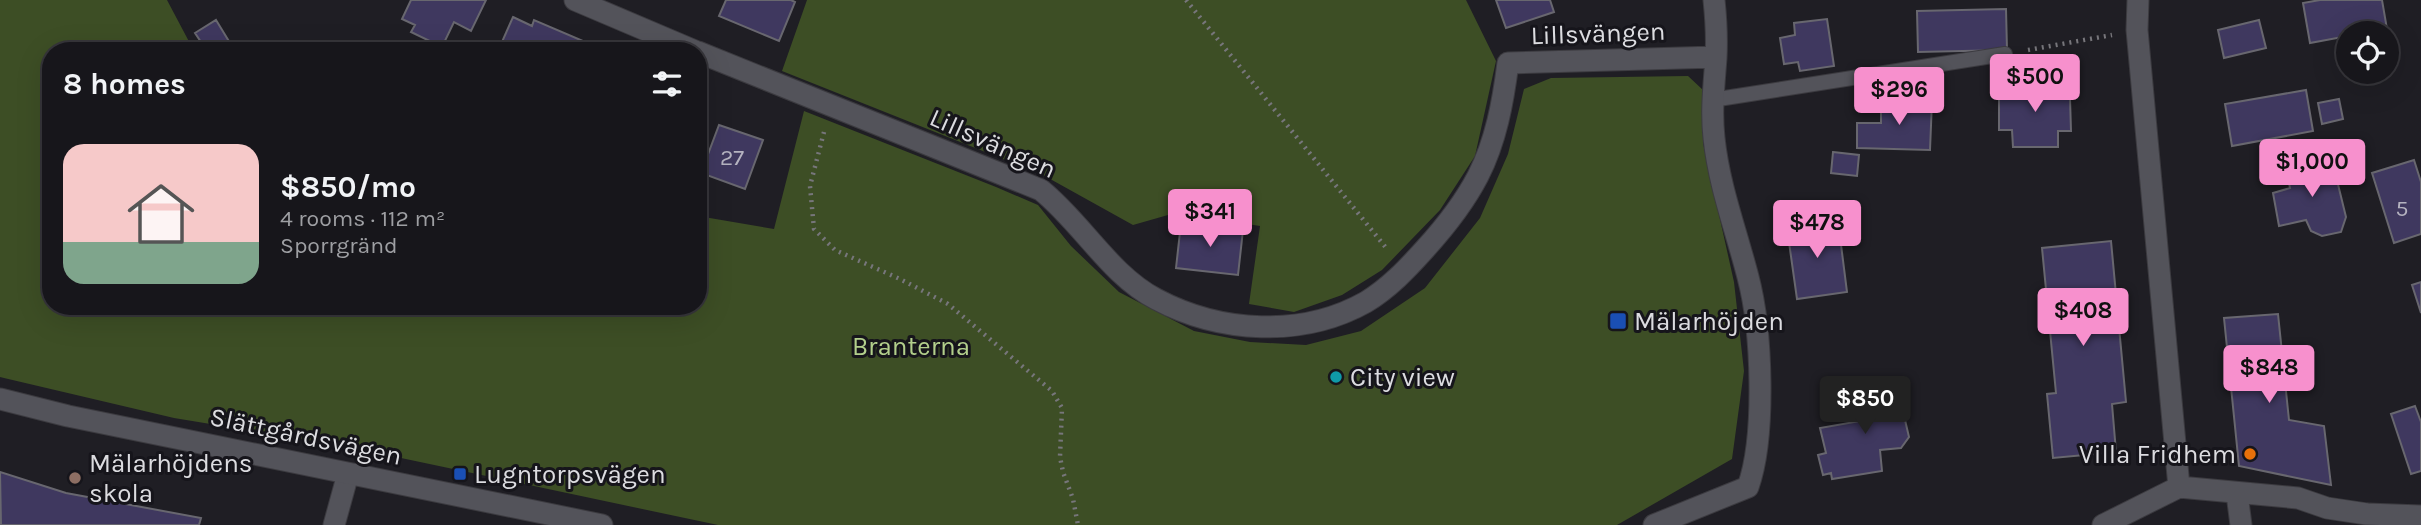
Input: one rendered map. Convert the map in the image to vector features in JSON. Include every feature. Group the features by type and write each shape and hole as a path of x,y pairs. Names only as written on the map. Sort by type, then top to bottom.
{"street":[{"name":"Lillsvängen","path":"575,0 675,42"},
{"path":"1654,525 1748,487 1755,468 1759,402 1757,328 1748,277 1723,192 1714,137 1714,0"},
{"path":"2137,0 2137,30 2179,487"},
{"name":"Lillsvängen","path":"707,55 1041,190 1061,206 1126,278 1155,299 1222,323 1263,327 1295,326 1331,318 1366,302 1391,285 1405,271 1440,232 1478,175 1491,144 1503,103 1508,63 1716,57"},
{"name":"Slättgårdsvägen","path":"0,398 68,416 602,525"},
{"path":"334,525 348,474"},
{"path":"2103,525 2179,487 2298,499 2327,508 2367,514 2421,516"},
{"path":"2237,494 2241,525"}],"lane":[{"path":"1712,100 2005,54"}],"path":[{"path":"1186,0 1405,271"},
{"path":"2005,54 2137,30"},
{"path":"818,151 810,186 814,229 835,250 948,304 1052,391 1062,408 1060,457 1079,525"}],"green space":[{"name":"Branterna","path":"0,0 167,0 189,42 42,42 42,315 707,315 707,218 774,229 804,111 1038,205 1071,246 1119,292 1194,331 1250,342 1306,345 1361,331 1425,288 1480,218 1508,154 1524,89 1551,78 1688,76 1703,90 1703,143 1734,282 1744,371 1732,459 1617,525 718,525 349,447 174,418 0,377"},
{"path":"807,0 1466,0 1496,61 1475,156 1440,210 1382,270 1342,295 1294,312 1249,304 1260,226 1175,213 1133,225 1043,175 782,71"}],"building":[{"path":"411,0 486,0 471,31 454,22 444,42 432,42 411,32 415,25 402,19"},
{"path":"726,0 795,2 779,41 719,16"},
{"path":"1496,0 1550,0 1554,12 1506,28"},
{"path":"2320,0 2382,0 2386,21 2336,21 2336,38 2310,43 2303,3"},
{"path":"2006,9 2007,50 1918,52 1917,11"},
{"path":"513,17 532,26 534,20 583,41 582,42 502,42"},
{"path":"1827,19 1834,66 1800,71 1798,62 1784,64 1780,38 1795,35 1794,23"},
{"path":"216,20 229,42 201,42 195,33"},
{"path":"2259,20 2266,48 2224,58 2218,30"},
{"path":"2013,79 2056,79 2057,98 2070,98 2071,131 2058,131 2058,147 2013,147 2012,130 1999,130 1999,99 2013,99"},
{"path":"2306,90 2313,131 2232,146 2225,104"},
{"path":"2339,99 2343,119 2322,124 2318,103"},
{"path":"1881,100 1932,101 1930,150 1857,148 1857,123 1881,123"},
{"path":"719,125 763,140 745,189 707,175 707,157"},
{"path":"1833,152 1859,155 1857,176 1831,173"},
{"path":"2332,160 2346,217 2341,232 2322,236 2311,231 2306,220 2279,226 2273,193 2290,188 2286,168"},
{"path":"2414,160 2421,182 2421,234 2394,243 2372,173"},
{"path":"1838,221 1847,292 1797,299 1787,228"},
{"path":"1181,223 1243,230 1238,275 1176,268"},
{"path":"2111,241 2126,402 2112,404 2116,452 2053,458 2047,394 2056,393 2042,248"},
{"path":"2421,282 2421,313 2412,285"},
{"path":"2278,314 2289,420 2324,426 2331,485 2239,466 2224,318"},
{"path":"1897,386 1909,437 1901,448 1880,450 1882,471 1832,479 1831,473 1823,475 1818,455 1826,453 1820,428 1866,420 1860,391"},
{"path":"2415,406 2421,422 2421,471 2411,474 2391,414"},
{"path":"0,472 66,493 201,518 199,525 1,525"}],"place":[{"name":"Mälarhöjden","path":"1618,321"},
{"name":"City view","path":"1336,377"},
{"name":"Villa Fridhem","path":"2250,454"},
{"name":"Lugntorpsvägen","path":"460,474"},
{"name":"Mälarhöjdens skola","path":"75,478"}]}
